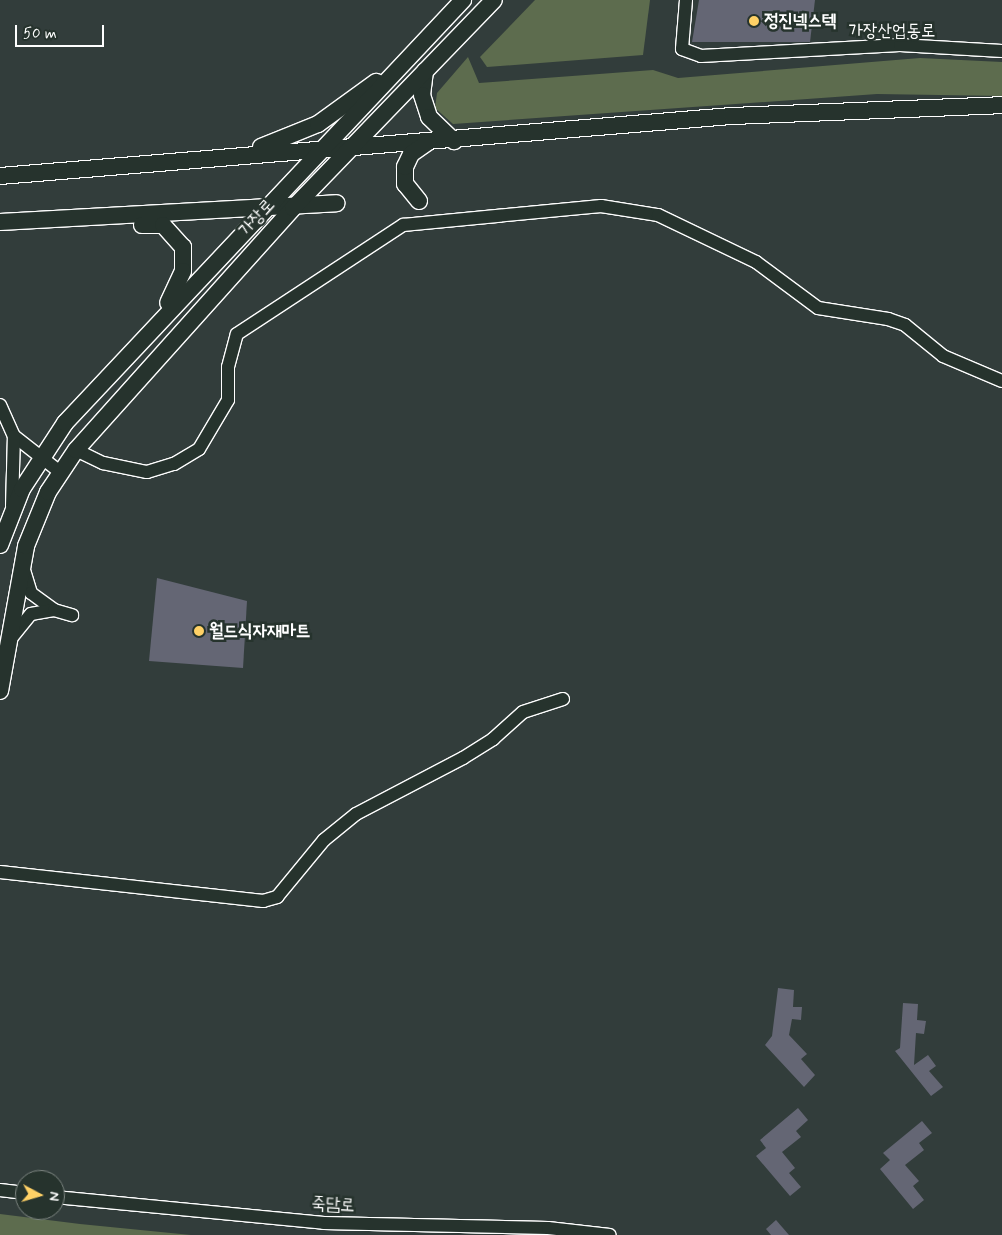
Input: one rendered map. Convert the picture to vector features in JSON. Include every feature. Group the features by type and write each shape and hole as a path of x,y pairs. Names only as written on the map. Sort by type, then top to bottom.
{"main road":[{"name":"가장로","path":"0,545 11,511 40,458 65,423 463,0"},
{"name":"가장로","path":"0,691 26,546 60,472 76,450 293,208 494,0"},
{"path":"0,176 234,153 295,136 410,57"},
{"path":"425,71 422,94 429,117 454,141"},
{"path":"182,158 320,153 352,146 454,141 732,116 1002,105"},
{"path":"419,201 405,184 405,167 411,154 428,142"},
{"path":"0,223 293,208 336,203 324,196 317,183 320,153"},
{"path":"0,223 151,224 172,231 183,247 183,271 166,307 136,346"}],"street":[{"name":"가장산업동로","path":"686,0 682,49 701,56 900,45 1002,51"},
{"path":"76,450 103,463 147,472 174,464 200,449 228,400 228,367 237,334 402,225 601,206 658,215 756,262 818,308 888,319 905,326 942,356 1002,381"},
{"path":"0,405 14,436 60,472"},
{"path":"11,511 14,436"},
{"path":"26,546 25,582 31,593 54,610 72,615"},
{"path":"7,647 31,614 54,610"},
{"path":"0,872 263,901 277,897 324,840 356,814 463,758 524,712 563,699"},
{"path":"0,1190 15,1192"},
{"name":"죽담로","path":"65,1198 324,1224 548,1228 610,1235"}],"green space":[{"path":"535,0 650,0 643,55 487,67 480,57"},
{"path":"468,57 479,83 653,70 678,78 920,58 1002,62 1002,96 877,94 453,124 435,108 437,93"},
{"path":"0,1214 15,1216 15,1220 48,1220 191,1235 0,1235"}],"building":[{"name":"정진넥스텍","path":"699,0 815,0 810,42 692,42"},
{"name":"월드식자재마트","path":"157,578 247,601 243,668 149,661"},
{"path":"778,988 794,990 793,1007 802,1007 801,1020 792,1019 789,1035 807,1054 801,1059 815,1075 804,1087 765,1045 772,1036"},
{"path":"903,1003 918,1004 917,1020 926,1021 924,1034 916,1033 914,1065 928,1055 936,1066 929,1071 943,1087 931,1096 895,1051 900,1048"},
{"path":"798,1108 808,1120 796,1131 801,1137 782,1152 795,1168 789,1173 801,1187 790,1196 756,1156 766,1148 760,1140"},
{"path":"922,1121 932,1133 919,1143 924,1150 905,1165 919,1181 913,1186 924,1200 913,1209 880,1169 890,1160 883,1153"},
{"path":"776,1220 789,1235 771,1235 766,1229"}],"place":[{"name":"정진넥스텍","path":"754,21"},
{"name":"월드식자재마트","path":"199,631"}]}
